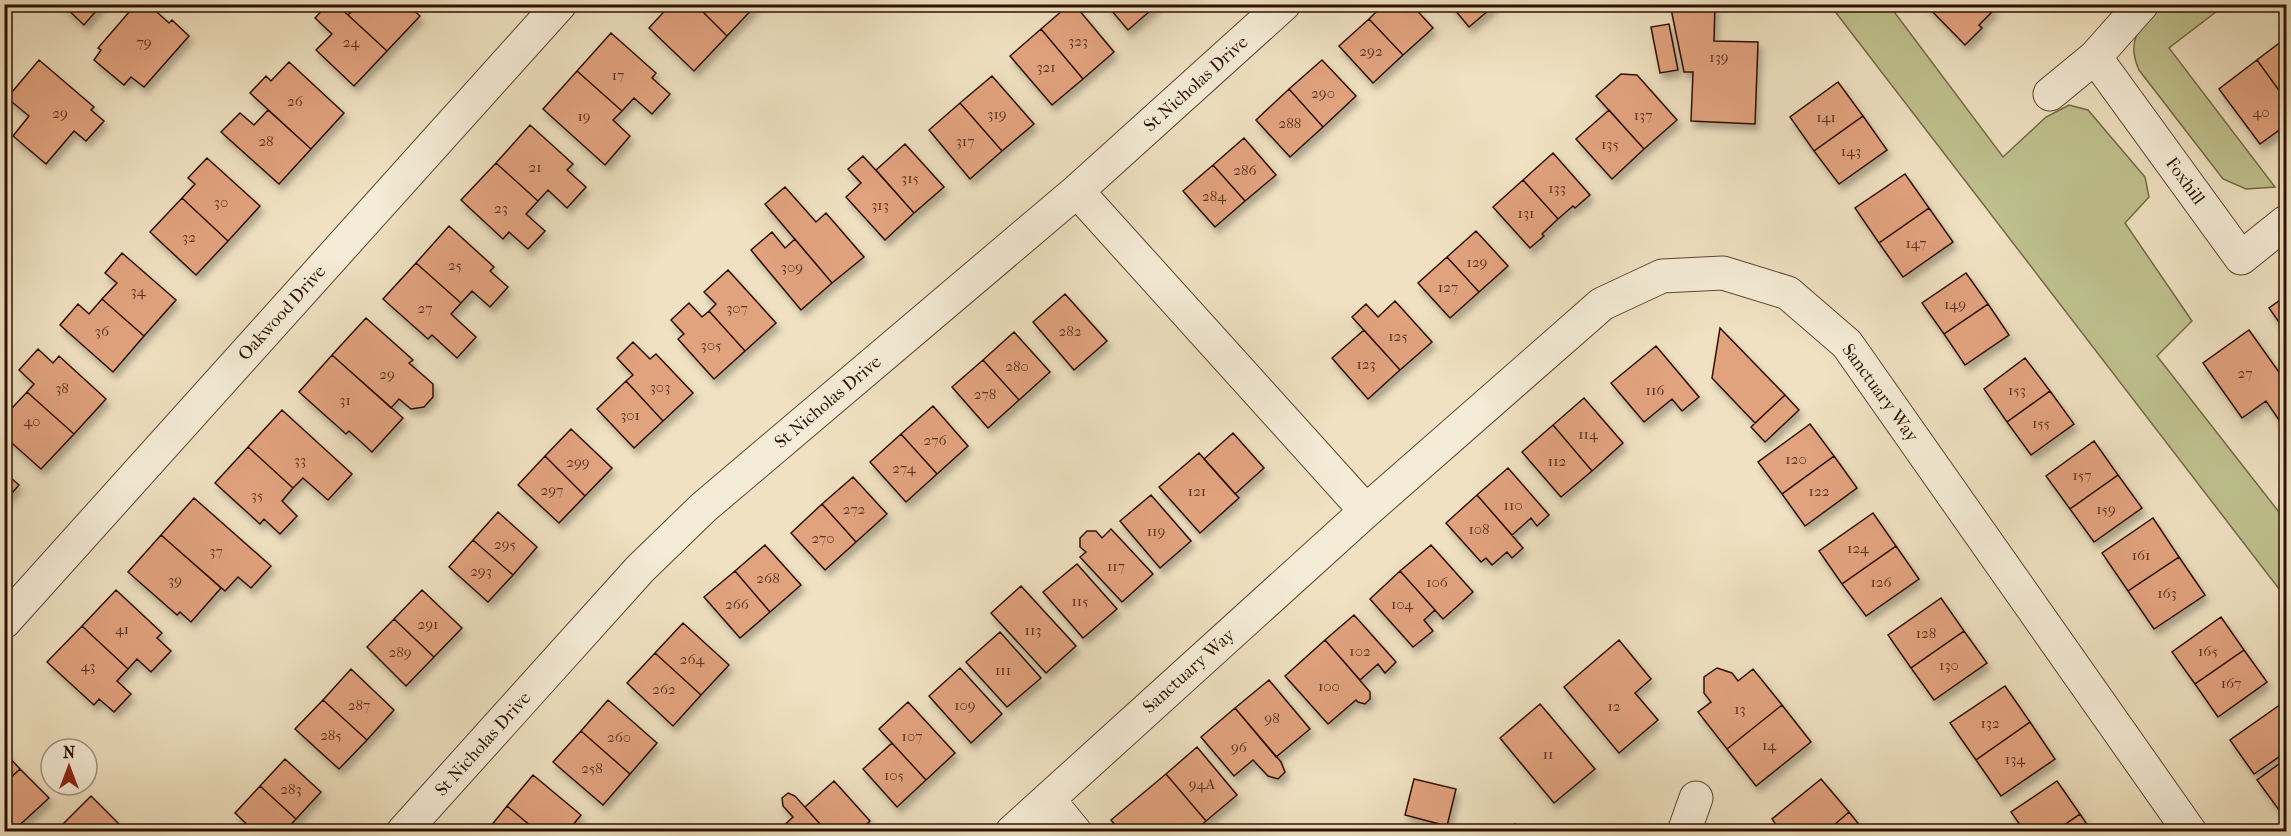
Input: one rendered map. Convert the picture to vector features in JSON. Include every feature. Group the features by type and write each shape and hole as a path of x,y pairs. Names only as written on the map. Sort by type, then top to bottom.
{"street":[{"name":"Oakwood Drive","path":"4,622 560,4"},
{"name":"St Nicholas Drive","path":"403,831 640,569 705,507 1077,191 1284,4"},
{"path":"2050,94 2095,57 2142,4"},
{"name":"Foxhill","path":"2095,57 2241,258 2286,222"},
{"path":"1077,191 1366,511"},
{"name":"Sanctuary Way","path":"1012,831 1366,511 1602,303 1662,276 1723,273 1788,293 1847,344 2190,831"},
{"path":"1684,831 1696,798"},
{"path":"1048,799 1075,831"}],"green space":[{"path":"1830,5 1889,5 2003,157 2046,117 2069,105 2088,110 2145,177 2149,197 2125,223 2192,321 2157,356 2286,521 2286,598"},
{"path":"2163,5 2225,5 2169,48 2275,187 2246,189 2223,179 2139,70 2135,59 2135,41 2142,26"}],"building":[{"path":"62,4 102,4 84,25"},
{"path":"136,4 148,4 169,23 172,20 189,36 144,87 131,77 124,85 94,60 101,50 98,48"},
{"path":"328,4 336,4 387,51 354,86 316,50 332,34 315,18"},
{"path":"359,4 407,4 420,16 387,51 348,15"},
{"path":"671,4 695,4 727,36 694,71 649,28"},
{"path":"695,4 757,4 727,36"},
{"path":"1070,4 1074,4 1114,52 1083,79 1041,29"},
{"path":"1106,4 1158,4 1128,30"},
{"path":"1384,4 1411,4 1433,28 1403,55 1369,19"},
{"path":"1450,4 1496,4 1469,27"},
{"path":"1670,4 1715,4 1714,41 1758,42 1755,124 1691,121 1693,72 1684,72"},
{"path":"1925,4 1989,4 1994,10 1979,25 1982,28 1965,45"},
{"path":"1369,19 1403,55 1373,83 1339,46"},
{"path":"1669,24 1678,70 1660,73 1651,27"},
{"path":"1041,29 1083,79 1052,105 1010,56"},
{"path":"611,33 656,73 652,78 670,94 652,114 634,98 622,111 577,71"},
{"path":"2286,38 2286,100 2257,60"},
{"path":"39,60 94,107 91,110 104,121 86,141 74,131 46,164 13,136 29,116 7,98"},
{"path":"1322,60 1356,96 1323,127 1289,89"},
{"path":"2257,60 2286,100 2286,125 2260,144 2219,89"},
{"path":"289,62 344,113 311,149 250,93 266,76 271,81"},
{"path":"577,71 622,111 613,120 630,136 605,165 543,109"},
{"path":"1621,74 1637,75 1677,120 1644,149 1596,96"},
{"path":"992,76 1034,124 1002,151 960,103"},
{"path":"1838,82 1863,116 1814,151 1790,117"},
{"path":"1289,89 1323,127 1290,157 1256,120"},
{"path":"960,103 1002,151 970,179 929,130"},
{"path":"268,110 311,149 279,184 221,132 240,113 254,125"},
{"path":"1609,110 1644,149 1612,179 1576,139"},
{"path":"1863,116 1887,150 1839,184 1814,151"},
{"path":"530,125 573,164 567,170 586,187 567,208 548,190 538,201 496,163"},
{"path":"1244,138 1276,175 1245,201 1213,165"},
{"path":"905,144 944,187 914,213 876,170"},
{"path":"1553,153 1590,195 1558,219 1523,180"},
{"path":"863,156 914,213 885,240 846,197 861,183 848,169"},
{"path":"207,158 260,206 228,241 182,198 195,184 188,178"},
{"path":"496,163 538,201 526,214 545,231 528,249 509,232 503,239 461,200"},
{"path":"1213,165 1245,201 1215,227 1183,191"},
{"path":"1905,174 1929,208 1879,243 1855,208"},
{"path":"1523,180 1558,219 1530,248 1493,207"},
{"path":"785,187 816,222 826,213 864,257 832,283 765,204"},
{"path":"182,198 228,241 196,275 150,232"},
{"path":"1929,208 1953,242 1903,277 1879,243"},
{"path":"449,226 494,267 490,271 508,287 490,307 472,291 461,303 416,263"},
{"path":"1476,231 1508,266 1479,292 1447,257"},
{"path":"772,232 785,248 795,239 832,283 801,310 751,250"},
{"path":"122,253 176,300 144,336 102,299 117,283 105,273"},
{"path":"1447,257 1479,292 1450,318 1418,283"},
{"path":"416,263 461,303 451,314 476,337 457,358 432,335 428,339 383,299"},
{"path":"728,270 776,323 745,351 709,311 716,304 704,292"},
{"path":"1966,273 1988,304 1944,334 1922,303"},
{"path":"1065,294 1107,341 1074,370 1033,322"},
{"path":"2286,296 2286,332 2269,308"},
{"path":"102,299 144,336 113,372 60,325 78,304 89,314"},
{"path":"1395,301 1432,342 1400,370 1352,317 1366,304 1378,317"},
{"path":"689,303 702,317 709,311 745,351 714,379 678,339 684,334 671,320"},
{"path":"1988,304 2009,335 1965,365 1944,334"},
{"path":"366,318 413,360 409,363 433,384 433,397 424,407 411,409 399,399 391,408 332,355"},
{"path":"1720,328 1785,395 1755,423 1712,378"},
{"path":"1364,330 1400,370 1368,399 1332,358"},
{"path":"2249,330 2286,382 2286,415 2279,420 2266,401 2242,418 2203,363"},
{"path":"1014,332 1050,372 1019,400 983,360"},
{"path":"633,342 650,359 656,354 693,393 663,421 626,381 633,375 617,358"},
{"path":"1656,346 1699,397 1682,411 1672,399 1644,422 1611,383"},
{"path":"38,349 53,363 59,356 106,399 74,434 27,392 34,384 19,370"},
{"path":"332,355 403,418 372,452 349,431 346,434 299,392"},
{"path":"2025,358 2050,391 2007,422 1984,389"},
{"path":"983,360 1019,400 988,428 952,387"},
{"path":"626,381 663,421 634,448 597,409"},
{"path":"2050,391 2074,424 2031,455 2007,422"},
{"path":"27,392 74,434 41,469 4,436 4,400 13,407"},
{"path":"1785,395 1799,410 1765,442 1751,427"},
{"path":"1584,398 1623,443 1592,471 1553,425"},
{"path":"933,406 968,446 937,474 901,434"},
{"path":"282,410 352,474 328,500 303,478 293,488 248,447"},
{"path":"1810,424 1834,456 1782,494 1758,462"},
{"path":"1553,425 1592,471 1561,497 1522,452"},
{"path":"571,429 612,468 585,496 545,456"},
{"path":"1233,433 1264,468 1235,494 1204,459"},
{"path":"901,434 937,474 906,502 870,462"},
{"path":"2094,441 2118,475 2070,509 2046,476"},
{"path":"248,447 293,488 282,501 297,516 280,534 264,519 260,524 215,483"},
{"path":"1199,453 1239,498 1200,533 1159,487"},
{"path":"545,456 585,496 559,523 518,485"},
{"path":"1834,456 1857,488 1805,526 1782,494"},
{"path":"1508,468 1549,515 1537,526 1531,518 1512,535 1477,495"},
{"path":"4,472 19,485 4,502"},
{"path":"2118,475 2142,508 2094,542 2070,509"},
{"path":"853,477 887,514 856,542 822,504"},
{"path":"1151,495 1191,541 1160,568 1120,521"},
{"path":"1477,495 1523,548 1512,558 1507,552 1492,565 1486,558 1481,562 1446,523"},
{"path":"194,498 271,566 251,588 238,577 225,591 161,535"},
{"path":"822,504 856,542 825,570 791,533"},
{"path":"498,512 537,547 513,575 473,540"},
{"path":"1873,513 1896,546 1842,584 1819,551"},
{"path":"2153,518 2179,557 2128,591 2102,553"},
{"path":"1111,529 1153,574 1122,602 1080,557 1086,552 1080,547 1080,538 1087,531 1096,531 1102,538"},
{"path":"161,535 221,588 191,622 180,612 177,615 128,572"},
{"path":"473,540 513,575 488,602 449,567"},
{"path":"765,545 801,585 770,612 735,571"},
{"path":"1431,545 1473,592 1443,619 1400,571"},
{"path":"1896,546 1919,579 1866,616 1842,584"},
{"path":"2179,557 2205,595 2154,629 2128,591"},
{"path":"1077,564 1117,609 1083,638 1043,592"},
{"path":"735,571 770,612 740,638 704,597"},
{"path":"1400,571 1435,610 1424,620 1433,631 1413,647 1370,599"},
{"path":"1021,586 1076,646 1046,673 991,613"},
{"path":"116,590 162,633 157,638 171,651 151,672 137,659 128,669 82,626"},
{"path":"422,590 462,628 434,657 394,619"},
{"path":"1941,598 1964,631 1911,668 1888,635"},
{"path":"1354,615 1396,662 1385,673 1378,664 1360,680 1325,640"},
{"path":"2221,617 2244,650 2195,684 2172,652"},
{"path":"394,619 434,657 406,686 367,647"},
{"path":"683,623 729,665 701,695 655,653"},
{"path":"82,626 128,669 117,681 131,694 114,712 99,699 94,705 47,662"},
{"path":"1964,631 1987,663 1934,700 1911,668"},
{"path":"1000,632 1041,678 1007,707 966,662"},
{"path":"1325,640 1370,692 1370,699 1365,704 1356,700 1328,724 1285,676"},
{"path":"1619,640 1651,679 1635,693 1658,720 1619,753 1564,687"},
{"path":"2244,650 2267,682 2218,717 2195,684"},
{"path":"655,653 701,695 673,726 627,683"},
{"path":"960,668 1002,714 971,743 929,696"},
{"path":"1717,668 1732,673 1738,681 1753,669 1782,705 1727,749 1698,712 1711,702 1704,693 1704,677"},
{"path":"351,669 394,710 367,740 323,700"},
{"path":"1269,680 1310,729 1276,757 1235,708"},
{"path":"2005,686 2030,722 1976,760 1950,723"},
{"path":"323,700 367,740 339,769 295,729"},
{"path":"608,700 657,743 630,774 581,731"},
{"path":"908,702 955,753 926,780 879,729"},
{"path":"2284,702 2286,705 2286,752 2254,774 2230,740"},
{"path":"1540,704 1595,769 1554,803 1500,738"},
{"path":"1782,705 1811,742 1756,786 1727,749"},
{"path":"1235,708 1281,762 1285,772 1278,779 1268,776 1253,760 1234,776 1201,737"},
{"path":"2030,722 2055,759 2001,796 1976,760"},
{"path":"581,731 630,774 603,805 553,762"},
{"path":"892,743 926,780 897,807 863,769"},
{"path":"1197,747 1237,795 1206,821 1166,774"},
{"path":"4,752 20,769 4,784"},
{"path":"285,759 321,792 296,819 260,786"},
{"path":"2286,759 2286,804 2279,810 2257,780"},
{"path":"20,769 39,788 39,797 49,798 12,832 4,824 4,784"},
{"path":"1166,774 1206,821 1194,832 1121,832 1111,820"},
{"path":"533,775 581,815 567,832 538,832 507,806"},
{"path":"1414,779 1456,789 1447,826 1405,815"},
{"path":"1821,779 1849,812 1826,832 1781,832 1772,819"},
{"path":"834,781 870,821 859,832 827,832 805,807"},
{"path":"2057,781 2080,814 2054,832 2025,832 2011,812"},
{"path":"260,786 296,819 284,832 255,832 235,813"},
{"path":"788,793 795,796 827,832 777,832 793,817 783,806 782,798"},
{"path":"90,797 125,830 55,832"},
{"path":"507,806 538,832 486,832"},
{"path":"1849,812 1865,832 1826,832"},
{"path":"2080,814 2092,832 2054,832"},
{"path":"1515,824 1521,832 1505,832"}]}
